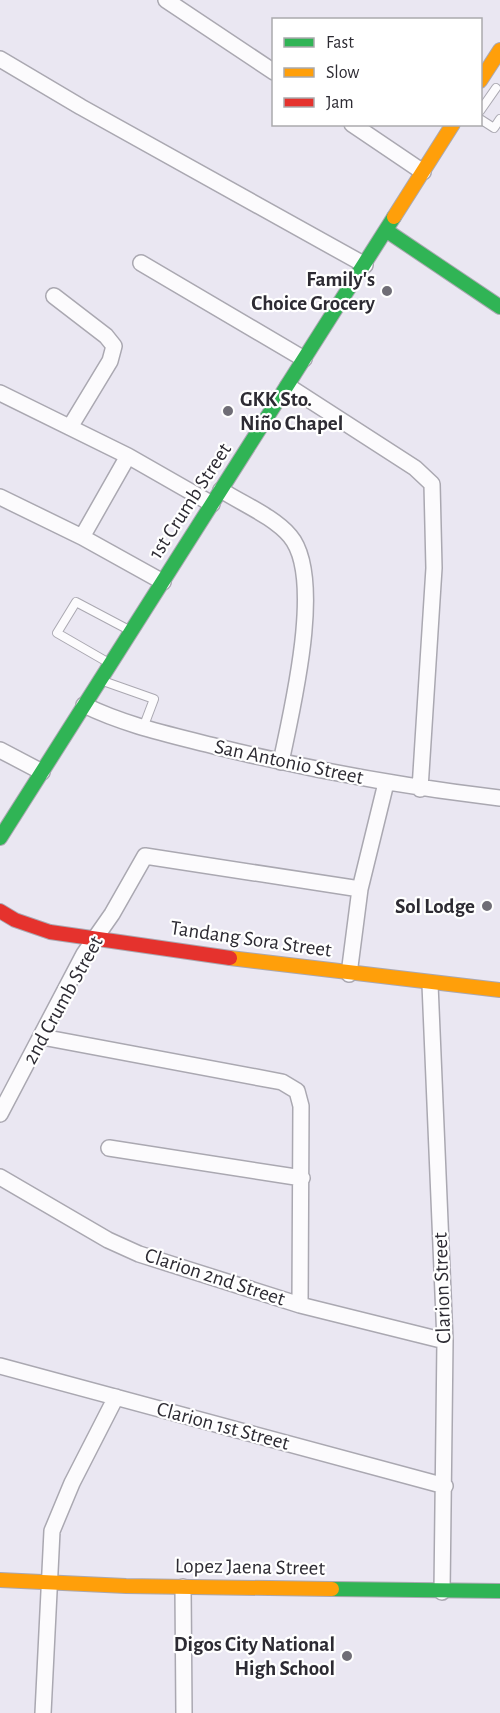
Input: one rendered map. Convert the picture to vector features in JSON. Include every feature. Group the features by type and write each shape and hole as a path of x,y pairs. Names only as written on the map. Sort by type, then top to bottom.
{"street":[{"path":"166,0 272,71"},
{"path":"488,74 500,50"},
{"path":"0,59 81,107 365,265"},
{"path":"355,126 423,172"},
{"name":"1st Crumb Street","path":"0,838 452,126"},
{"path":"387,231 500,307"},
{"path":"141,262 304,359"},
{"path":"54,296 106,336 114,346 110,360 70,428"},
{"path":"288,386 416,468 432,484 434,568 420,789"},
{"path":"0,393 128,456 212,504"},
{"path":"82,537 128,456"},
{"path":"221,490 277,525 290,536 299,550 305,592 301,656 281,762"},
{"path":"0,497 82,537 163,582"},
{"name":"San Antonio Street","path":"84,705 119,722 281,762 420,789 500,798"},
{"path":"0,750 42,772"},
{"path":"349,974 360,889 386,783"},
{"name":"2nd Crumb Street","path":"0,1114 94,938 112,914 145,856 360,889"},
{"name":"Tandang Sora Street","path":"0,911 24,924 94,938 349,974 500,990"},
{"name":"Clarion Street","path":"430,984 445,1341 442,1592"},
{"path":"42,1037 287,1083 300,1097 302,1178 300,1305"},
{"path":"109,1148 302,1178"},
{"name":"Clarion 2nd Street","path":"0,1177 108,1240 139,1254 300,1305 445,1341"},
{"name":"Clarion 1st Street","path":"0,1366 445,1486"},
{"path":"43,1713 47,1662 48,1582 55,1521 116,1397"},
{"name":"Lopez Jaena Street","path":"0,1580 183,1587 500,1591"},
{"path":"183,1587 184,1713"}],"lane":[{"path":"482,109 498,89 488,74"},
{"path":"482,120 494,128 500,119"},
{"path":"110,664 57,633 76,602 131,631"},
{"path":"100,680 154,699 143,728"}],"traffic: fast":[{"path":"0,838 394,217"},
{"path":"387,231 500,307"},
{"path":"332,1589 500,1591"}],"traffic: slow":[{"path":"482,78 500,50"},
{"path":"394,217 452,126"},
{"path":"230,958 500,990"},
{"path":"0,1580 126,1586 332,1589"}],"traffic: jam":[{"path":"0,911 15,920 50,932 230,958"}],"place":[{"name":"Family's Choice Grocery","path":"387,291"},
{"name":"GKK Sto. Niño Chapel","path":"228,411"},
{"name":"Sol Lodge","path":"487,906"},
{"name":"Digos City National High School","path":"347,1656"}]}
